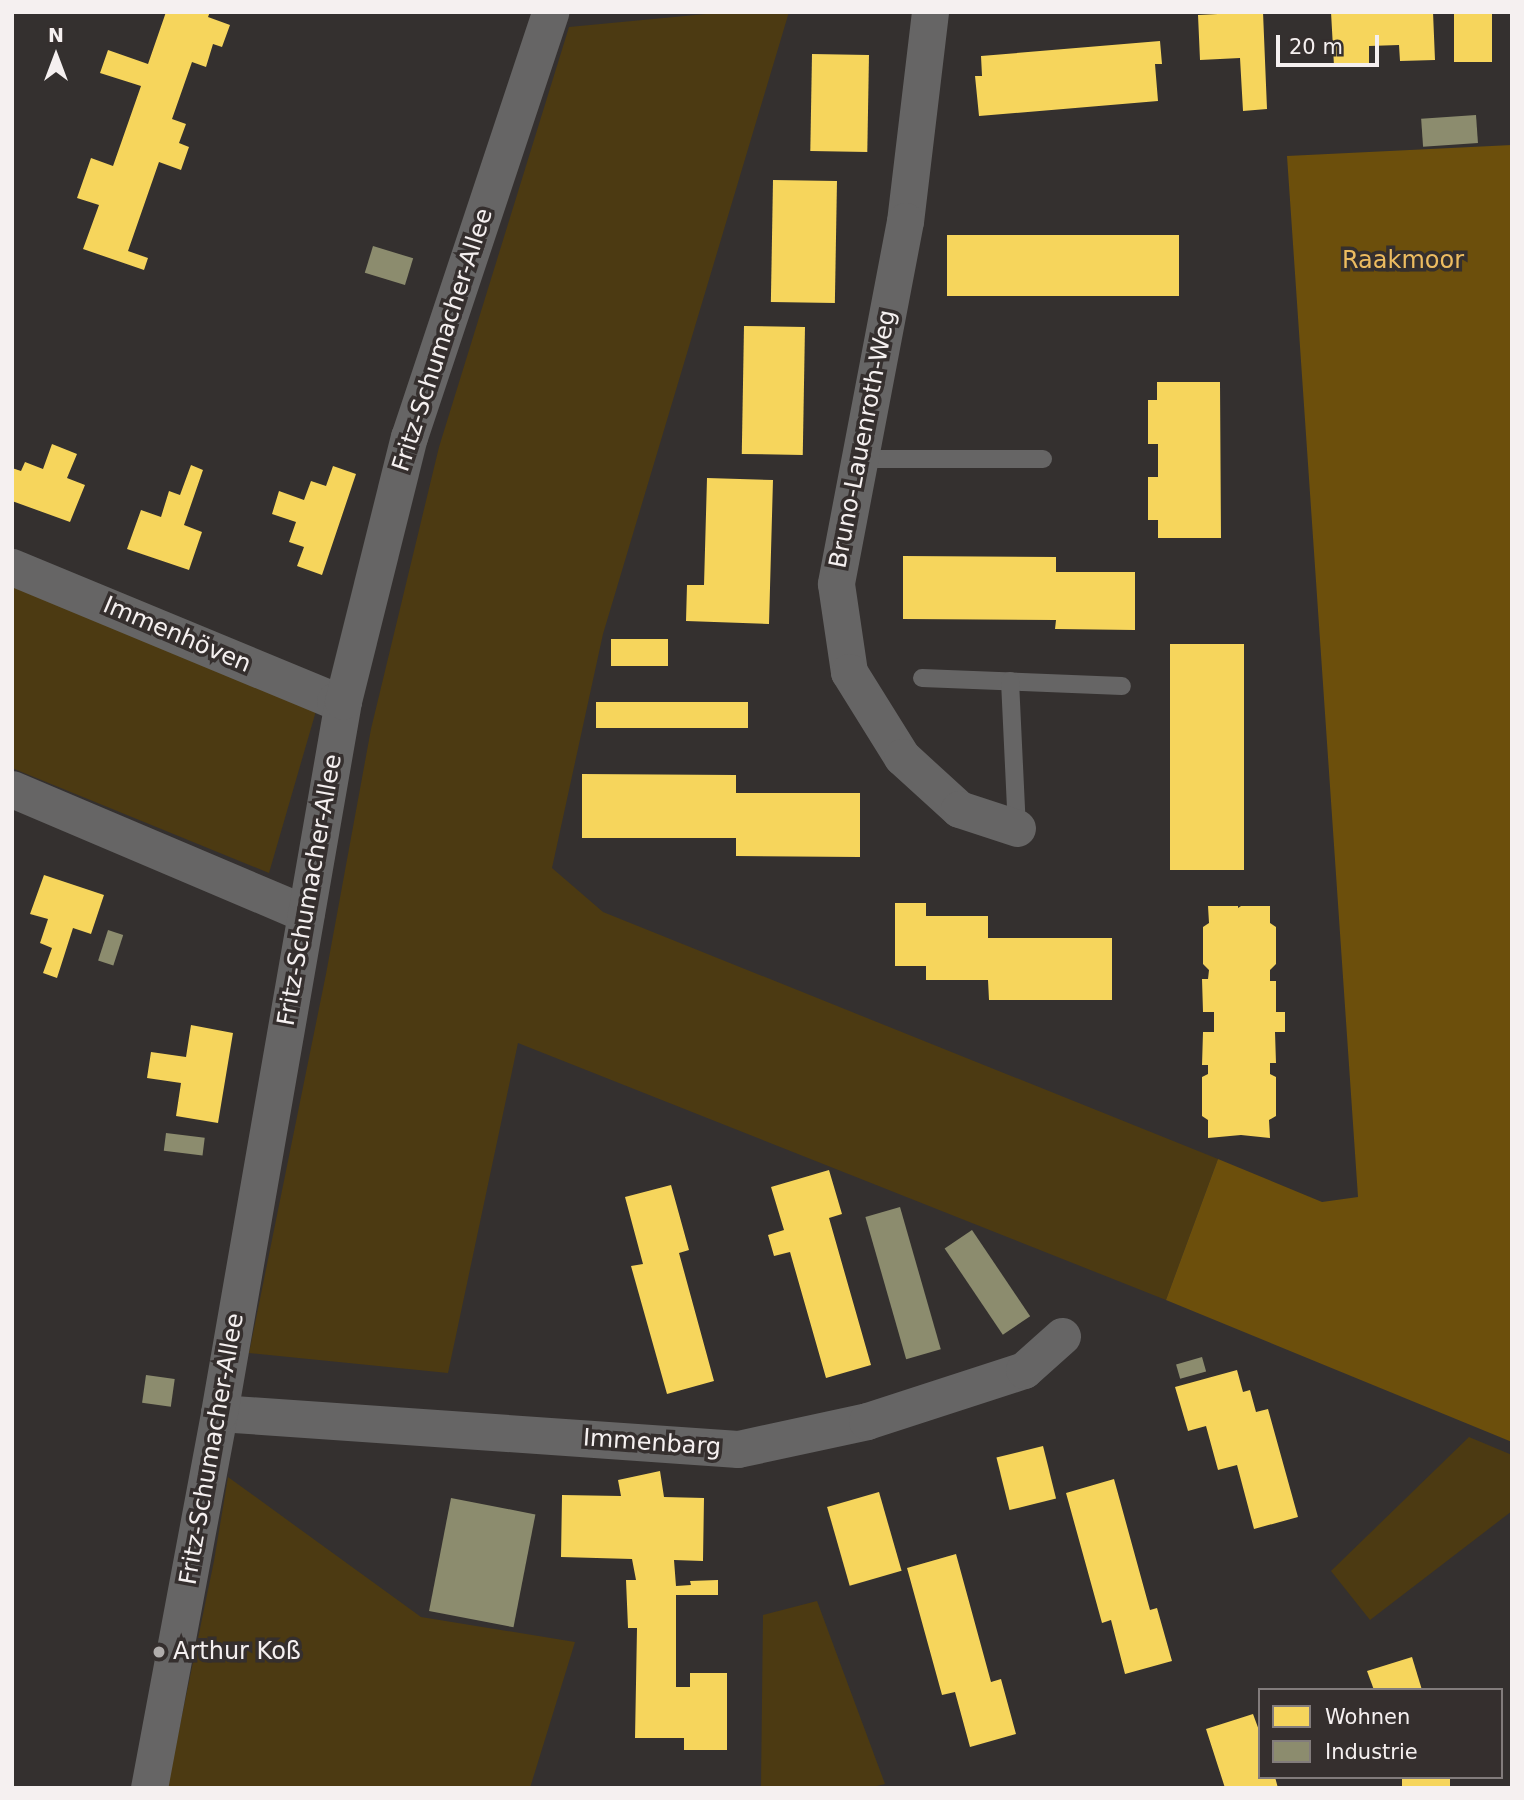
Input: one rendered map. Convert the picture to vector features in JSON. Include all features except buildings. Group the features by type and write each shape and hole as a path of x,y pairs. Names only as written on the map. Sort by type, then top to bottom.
{"street":[{"name":"Fritz-Schumacher-Allee","path":"149,1788 219,1413 343,701 409,437 550,12"},
{"name":"Bruno-Lauenroth-Weg","path":"930,12 905,221 836,584 849,672 902,757 959,809 1017,828"},
{"name":"Immenhöven","path":"12,567 323,696 343,701"},
{"path":"12,789 306,914"},
{"name":"Immenbarg","path":"219,1413 738,1449 867,1420 1024,1370 1062,1336"}],"lane":[{"path":"860,459 1044,459"},
{"path":"922,678 1122,686"},
{"path":"1010,681 1017,828"}],"shaded area":[{"path":"727,12 789,12 603,634 552,868 603,912 1218,1159 1166,1300 518,1043 448,1373 249,1353 326,974 371,729 439,447 569,27"},
{"path":"12,582 316,711 269,873 12,768"},
{"path":"1469,1437 1512,1455 1512,1511 1370,1620 1331,1571"},
{"path":"228,1477 421,1617 575,1642 530,1788 167,1788 214,1561"},
{"path":"817,1601 885,1784 868,1788 761,1788 763,1615"}],"green space":[{"name":"Raakmoor","path":"1512,145 1512,1442 1166,1300 1218,1159 1322,1202 1358,1197 1287,156"}],"place":[{"name":"Arthur Koß","path":"159,1652"}]}
